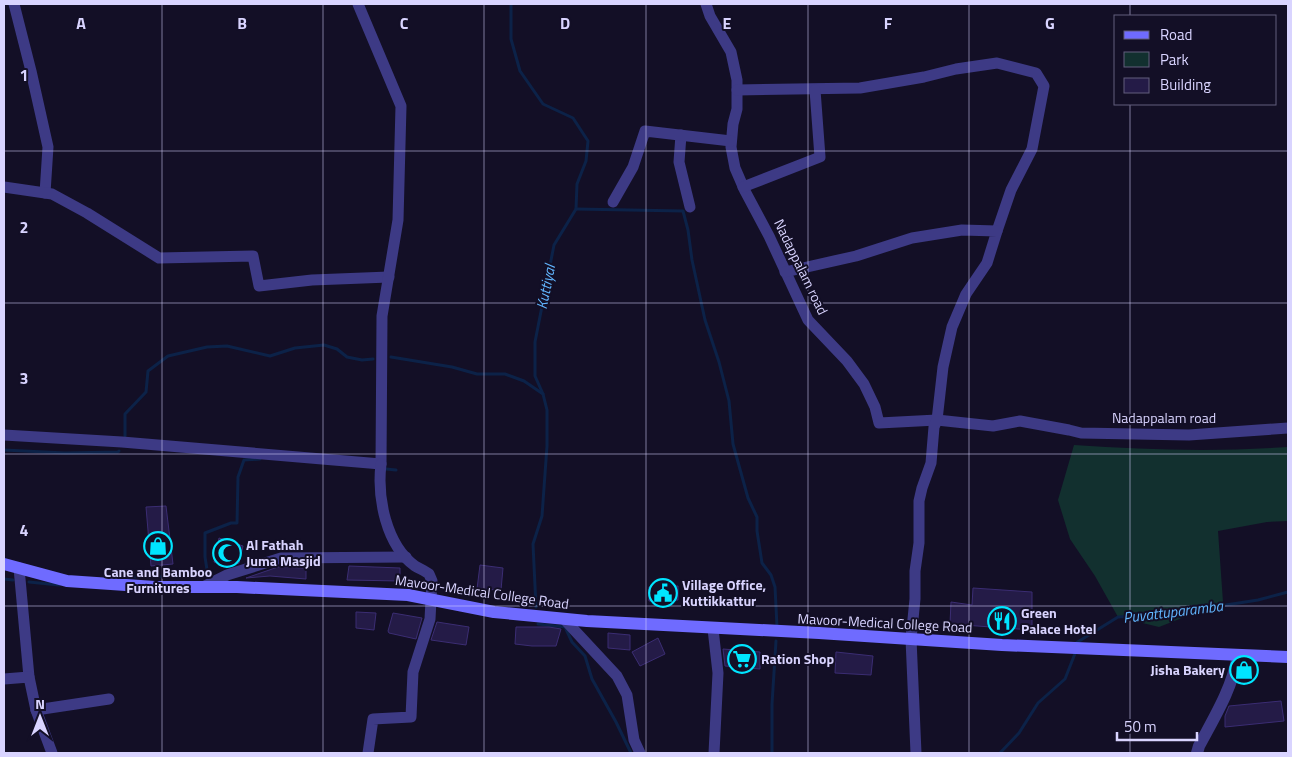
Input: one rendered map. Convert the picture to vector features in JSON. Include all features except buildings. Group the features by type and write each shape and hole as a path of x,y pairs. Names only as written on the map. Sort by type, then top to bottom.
{"main road":[{"name":"Mavoor-Medical College Road","path":"4,564 67,581 155,587 203,587 408,596 494,612 564,619 1002,645 1288,657"}],"street":[{"path":"14,4 48,147 45,193"},
{"path":"358,4 401,106 398,220 382,316 381,464 379,489 382,507 396,544 415,566 429,574 432,581 430,619 413,672 411,717 373,719 368,753"},
{"name":"Nadappalam road","path":"706,4 710,16 730,52 737,80 737,109 731,140 735,168 808,320 847,361 864,384 875,408 879,423 937,420 993,426 1020,421 1091,434 1189,435 1288,428"},
{"path":"737,90 860,88 997,63 1036,73 1044,86 1032,149 1011,190 987,262 966,294 952,327 943,367 931,463 922,488 920,501 919,543 914,571 915,599 911,639 916,753"},
{"path":"743,187 820,157 815,90"},
{"path":"613,202 633,166 645,131 731,140"},
{"path":"681,135 679,162 690,207"},
{"path":"4,187 52,194 87,213 159,258 253,256 259,286 312,280 388,278"},
{"path":"785,272 856,256 912,238 962,230 997,231"},
{"path":"4,434 381,464"},
{"path":"203,587 227,575 281,558 406,557"},
{"path":"18,568 29,676 36,710 52,753"},
{"path":"564,619 617,676 627,695 634,740 640,753"},
{"path":"713,629 718,673 714,753"},
{"path":"1197,753 1227,694 1238,655"},
{"path":"4,679 29,676"},
{"path":"36,710 109,699"}],"green space":[{"path":"1074,445 1181,450 1288,447 1288,521 1267,522 1218,531 1223,602 1159,627 1118,617 1095,576 1070,539 1058,500"}],"waterway":[{"name":"Kuttiyal","path":"511,4 511,39 520,71 543,104 573,118 588,141 586,161 577,184 576,209 554,245 535,342 535,376 543,394 547,410 547,446 542,516 533,544 536,607"},
{"path":"576,209 683,211 705,320 729,401 733,444 748,498 757,517 757,531 762,563 771,575 775,587 777,627"},
{"path":"125,436 125,414 146,392 148,371 168,356 207,347 227,346 270,356 295,348 324,345 337,349 347,357 362,360 373,359"},
{"path":"391,357 452,367 477,374 505,374 524,381 543,394"},
{"path":"4,450 65,453 119,451"},
{"path":"121,577 208,576 205,557 205,533 231,523 237,523 238,477 244,460 260,459"},
{"path":"386,469 396,470"},
{"path":"4,579 13,580"},
{"path":"29,582 59,585"},
{"name":"Puvattuparamba","path":"1076,643 1118,617 1168,614 1258,600 1288,592"},
{"path":"538,624 565,627 572,642 585,656 592,679 631,753"},
{"name":"Puvattuparamba","path":"772,753 772,704 776,641"},
{"path":"1000,753 1019,733 1038,703 1065,679 1076,651"}],"place":[{"name":"Cane and Bamboo Furnitures","path":"158,546"},
{"name":"Al Fathah Juma Masjid","path":"227,553"},
{"name":"Village Office, Kuttikkattur","path":"663,593"},
{"name":"Green Palace Hotel","path":"1002,621"},
{"name":"Ration Shop","path":"742,659"},
{"name":"Jisha Bakery","path":"1244,670"}]}
